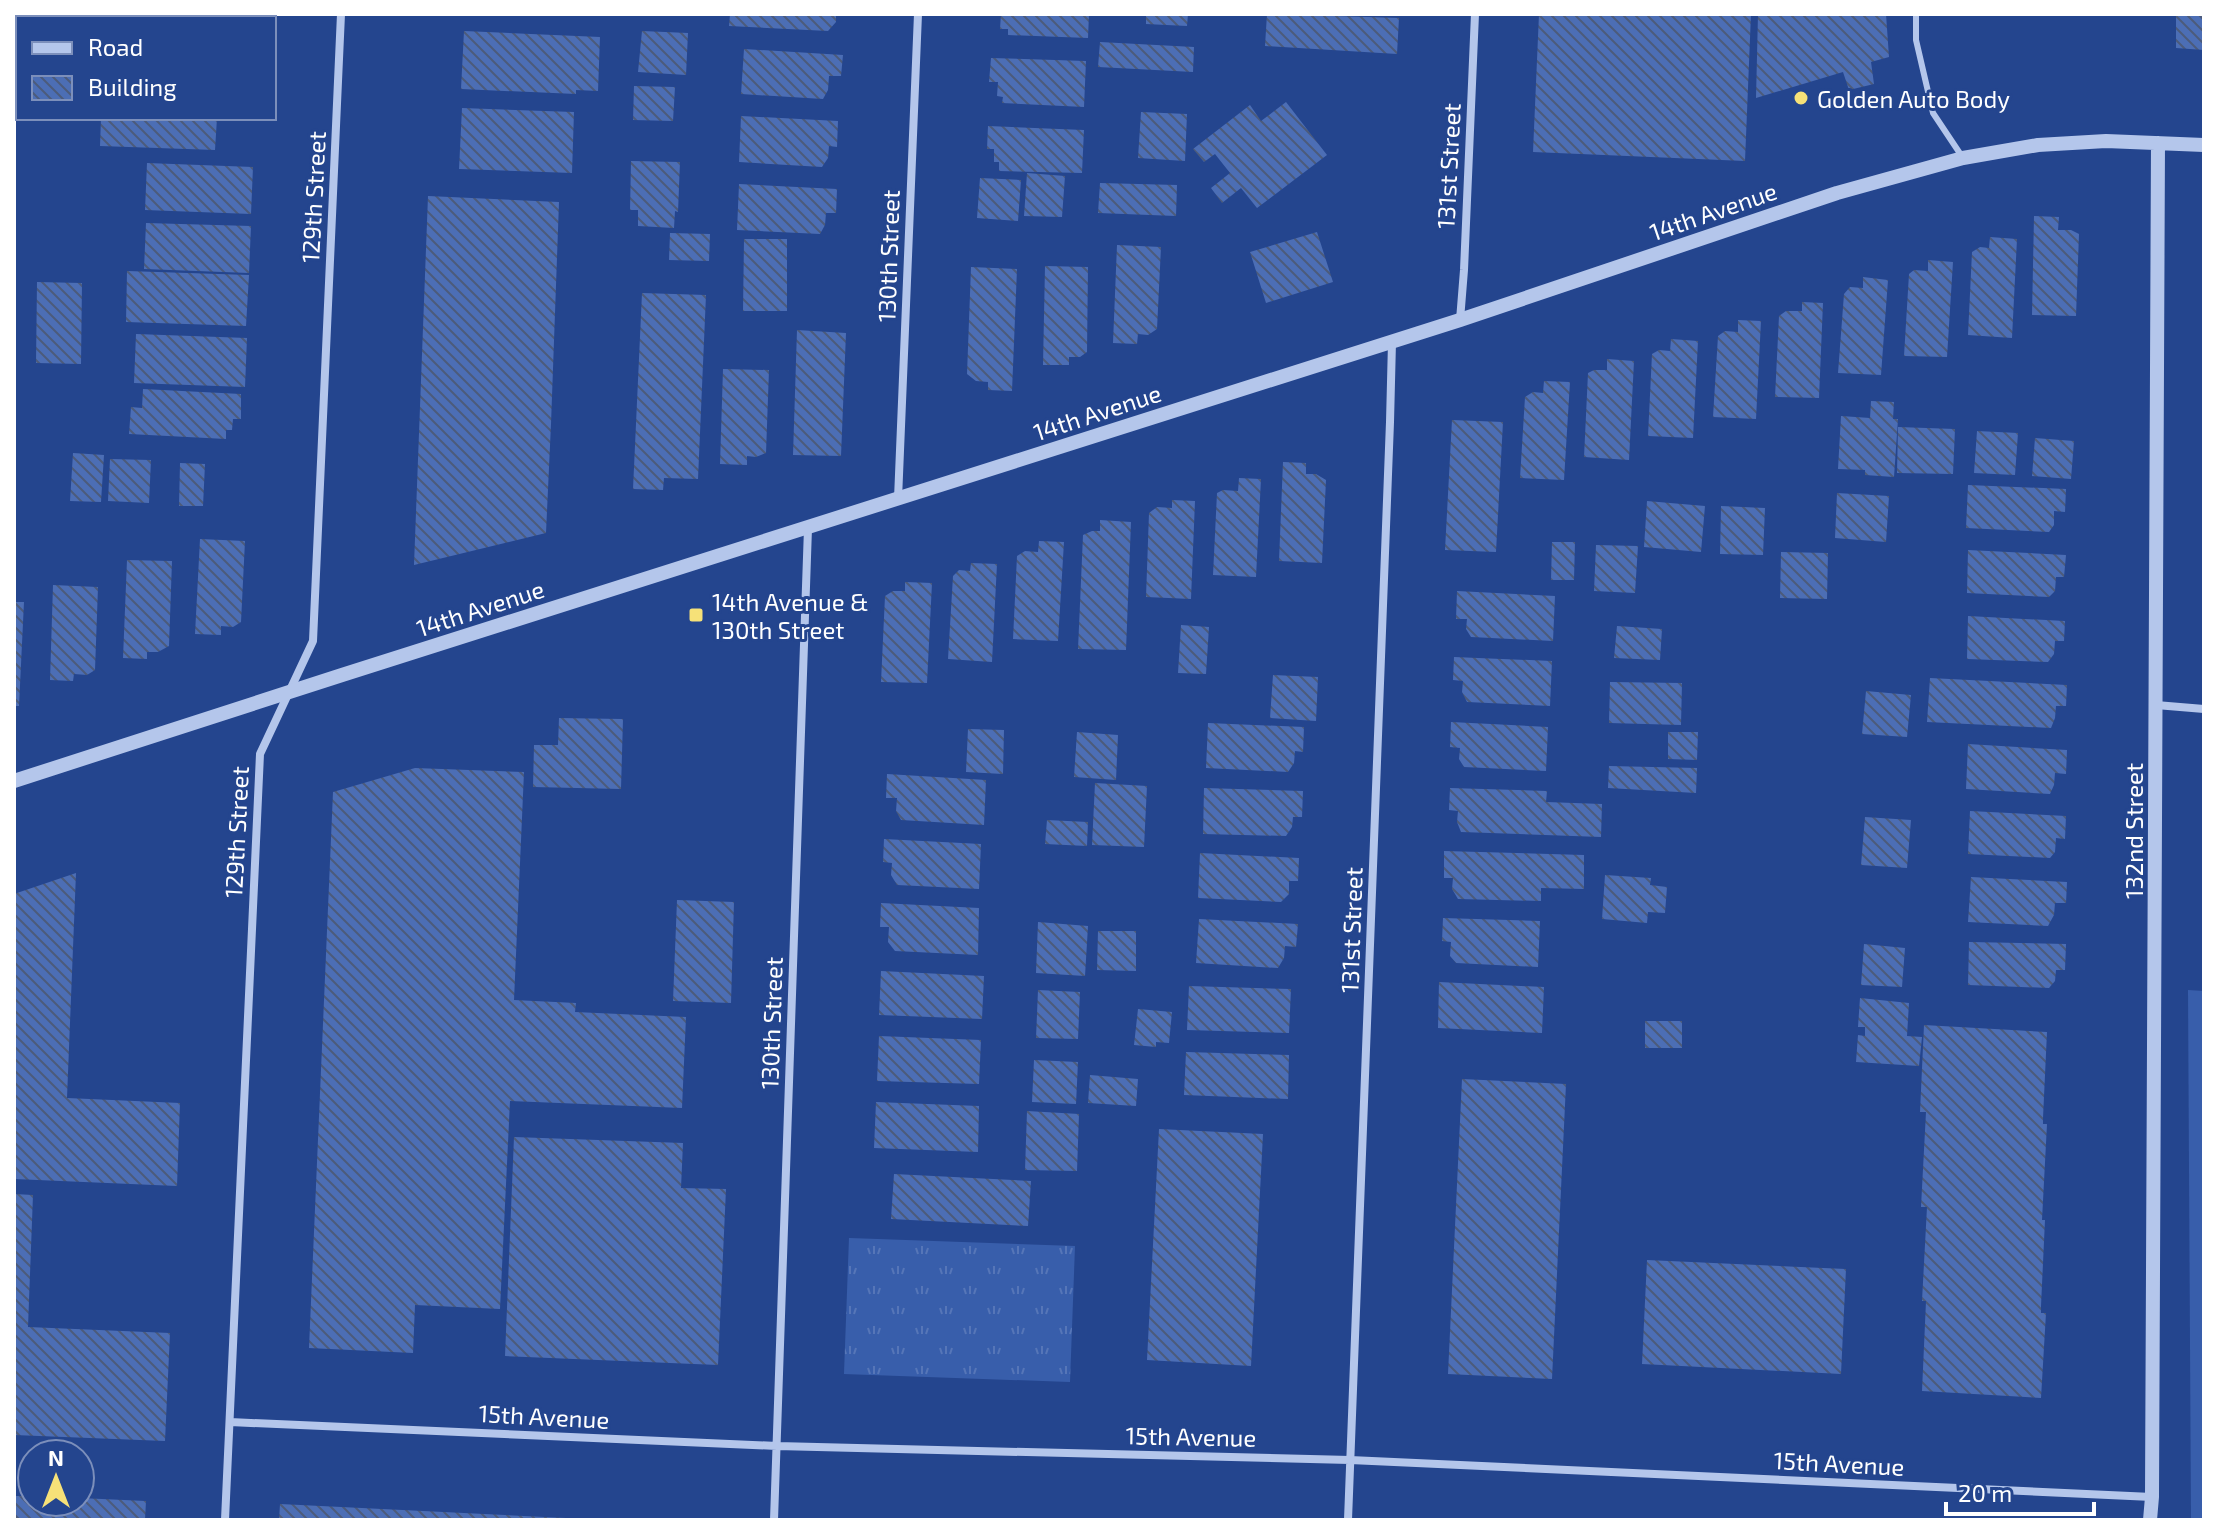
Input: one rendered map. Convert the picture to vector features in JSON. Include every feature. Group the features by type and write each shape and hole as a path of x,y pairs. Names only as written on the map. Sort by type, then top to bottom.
{"street":[{"name":"129th Street","path":"225,1520 260,754 313,641 341,14"},
{"name":"130th Street","path":"898,499 918,14"},
{"name":"131st Street","path":"1460,320 1475,14"},
{"name":"14th Avenue","path":"14,781 1392,342 1837,193 1963,158 2038,145 2106,141 2204,145"},
{"name":"132nd Street","path":"2150,1520 2158,143"},
{"name":"131st Street","path":"1348,1520 1392,342"},
{"name":"130th Street","path":"774,1520 808,528"},
{"path":"2156,705 2204,709"},
{"name":"15th Avenue","path":"230,1422 777,1446 1350,1460 2152,1497"}],"lane":[{"path":"1916,14 1916,40 1933,113 1963,158"}],"green space":[{"path":"2188,990 2204,991 2204,1520 2191,1520"},
{"path":"849,1238 1075,1246 1070,1382 844,1374"}],"building":[{"path":"105,14 221,14 221,16"},
{"path":"730,14 836,14 836,22 828,31 729,26"},
{"path":"1001,14 1089,14 1088,38 1008,35 1008,29 1000,29"},
{"path":"1146,14 1188,14 1187,26 1146,24"},
{"path":"1267,14 1399,18 1397,54 1265,46"},
{"path":"1539,14 1751,14 1745,161 1533,152"},
{"path":"1758,14 1886,14 1889,57 1871,62 1874,84 1849,90 1843,72 1756,98"},
{"path":"2176,14 2204,14 2204,50 2176,48"},
{"path":"464,31 600,37 598,91 576,90 576,94 461,89"},
{"path":"642,31 688,33 686,75 638,72"},
{"path":"1100,42 1194,47 1193,72 1098,67"},
{"path":"744,49 843,55 841,76 829,76 828,90 823,99 741,94"},
{"path":"991,58 1086,61 1084,107 1002,103 1003,97 997,96 998,82 989,82"},
{"path":"634,86 675,87 673,121 633,120"},
{"path":"1286,102 1327,155 1257,208 1241,188 1222,203 1211,188 1230,173 1215,154 1204,162 1193,149 1250,105 1261,121"},
{"path":"462,108 574,112 572,173 459,169"},
{"path":"1141,112 1187,114 1185,161 1138,158"},
{"path":"741,116 838,121 837,147 829,146 828,158 822,167 739,162"},
{"path":"101,120 217,120 215,150 100,146"},
{"path":"988,126 1084,130 1082,173 999,171 999,162 994,162 994,149 987,149"},
{"path":"631,161 680,162 678,212 675,211 674,228 638,226 638,210 630,210"},
{"path":"147,163 253,167 251,214 145,210"},
{"path":"1027,173 1065,176 1062,217 1024,216"},
{"path":"980,178 1021,180 1018,221 977,218"},
{"path":"1100,183 1177,185 1176,216 1098,213"},
{"path":"739,184 837,189 836,213 826,213 820,234 737,230"},
{"path":"428,196 559,202 551,424 546,533 414,565"},
{"path":"2034,216 2059,217 2058,230 2071,230 2079,234 2076,316 2032,315"},
{"path":"146,223 251,226 249,273 144,269"},
{"path":"1317,232 1333,282 1266,303 1250,252"},
{"path":"670,233 710,234 709,261 669,260"},
{"path":"1990,237 2017,239 2012,338 1968,335 1972,252 1980,247 1989,248"},
{"path":"744,239 787,239 787,311 743,311"},
{"path":"1117,245 1161,247 1157,329 1148,335 1138,334 1137,344 1113,343"},
{"path":"1928,260 1953,262 1947,357 1904,356 1909,274 1914,270 1928,271"},
{"path":"1045,266 1088,267 1087,352 1080,357 1069,357 1069,365 1043,365"},
{"path":"971,267 1017,269 1012,391 988,390 988,382 976,381 967,374"},
{"path":"127,271 249,275 246,326 126,322"},
{"path":"1863,277 1888,280 1881,375 1838,373 1844,294 1850,287 1863,288"},
{"path":"37,282 82,283 81,364 36,363"},
{"path":"642,293 706,295 698,479 664,478 663,490 633,489"},
{"path":"1802,302 1823,303 1819,398 1775,397 1779,316 1786,311 1802,311"},
{"path":"1738,320 1761,321 1756,419 1713,417 1718,336 1725,331 1738,332"},
{"path":"797,330 846,333 841,456 793,455"},
{"path":"136,334 247,338 245,387 134,383"},
{"path":"1671,339 1698,341 1693,438 1648,436 1652,354 1659,350 1670,351"},
{"path":"1607,359 1634,361 1629,460 1584,457 1588,373 1607,370"},
{"path":"723,369 769,370 766,453 747,456 747,465 720,464"},
{"path":"1544,381 1570,382 1564,480 1520,478 1525,397 1533,392 1543,393"},
{"path":"143,389 241,394 241,419 233,419 232,430 226,430 226,439 129,434 131,407 142,408"},
{"path":"1871,401 1894,402 1893,419 1898,419 1894,477 1865,475 1865,470 1838,469 1841,416 1870,418"},
{"path":"1452,420 1503,422 1496,552 1445,550"},
{"path":"1898,427 1955,429 1953,474 1897,473"},
{"path":"1977,431 2018,433 2015,475 1974,473"},
{"path":"2035,438 2074,441 2071,479 2032,476"},
{"path":"73,453 104,455 101,502 70,501"},
{"path":"110,459 151,460 149,503 108,501"},
{"path":"1283,462 1306,463 1306,474 1316,474 1326,480 1322,563 1279,561"},
{"path":"180,463 205,464 203,506 179,506"},
{"path":"1239,478 1261,479 1256,577 1213,575 1217,493 1223,490 1238,491"},
{"path":"1968,485 2066,489 2065,512 2054,511 2054,525 2049,532 1966,528"},
{"path":"1837,493 1889,496 1886,542 1835,538"},
{"path":"1172,500 1195,501 1191,599 1146,597 1149,513 1157,507 1172,508"},
{"path":"1647,501 1705,506 1701,552 1644,547"},
{"path":"1721,506 1765,508 1763,555 1720,554"},
{"path":"1100,520 1131,522 1126,650 1078,649 1083,535 1100,531"},
{"path":"200,539 245,541 241,622 233,627 221,626 221,635 195,634"},
{"path":"1039,541 1064,542 1058,641 1013,639 1017,556 1025,551 1038,552"},
{"path":"1552,542 1575,542 1574,580 1551,580"},
{"path":"1596,545 1638,546 1635,593 1594,591"},
{"path":"1968,550 2066,555 2064,577 2056,577 2055,591 2049,597 1967,593"},
{"path":"1781,552 1828,553 1827,599 1780,598"},
{"path":"127,560 172,561 169,646 158,652 147,652 147,659 123,658"},
{"path":"971,563 997,564 992,662 948,659 953,576 959,570 970,571"},
{"path":"905,582 932,583 927,683 881,682 885,596 893,591 905,591"},
{"path":"53,585 98,587 95,670 87,675 74,674 73,681 50,680"},
{"path":"1457,591 1555,596 1553,641 1471,637 1466,629 1467,619 1456,619"},
{"path":"14,602 24,602 19,706 14,706"},
{"path":"1968,616 2065,621 2064,641 2055,641 2054,654 2048,662 1967,659"},
{"path":"1181,625 1209,627 1206,674 1178,673"},
{"path":"1617,626 1662,629 1660,660 1614,658"},
{"path":"1454,657 1552,661 1550,706 1467,702 1462,692 1463,681 1453,680"},
{"path":"1273,675 1318,677 1316,721 1270,718"},
{"path":"1930,678 2067,685 2066,706 2056,706 2051,728 1927,722"},
{"path":"1610,682 1682,683 1681,725 1609,723"},
{"path":"1866,691 1911,695 1907,737 1862,734"},
{"path":"559,718 623,719 621,789 533,787 534,745 558,745"},
{"path":"1451,722 1548,727 1546,771 1464,767 1459,759 1460,748 1450,747"},
{"path":"1208,723 1304,727 1303,752 1295,751 1294,763 1288,772 1206,768"},
{"path":"968,729 1004,730 1003,774 966,772"},
{"path":"1077,732 1118,735 1116,780 1074,777"},
{"path":"1668,732 1698,732 1697,760 1668,759"},
{"path":"1968,744 2067,750 2066,774 2055,773 2050,794 1966,789"},
{"path":"1609,766 1697,768 1696,793 1608,788"},
{"path":"415,768 524,772 514,1000 576,1003 575,1012 686,1017 682,1108 510,1101 500,1309 415,1305 413,1353 309,1348 333,792"},
{"path":"887,774 986,780 984,825 901,820 896,811 897,798 886,798"},
{"path":"1095,783 1147,786 1144,847 1092,845"},
{"path":"1204,788 1303,791 1302,817 1293,817 1292,827 1286,836 1203,834"},
{"path":"1450,788 1547,791 1546,802 1602,804 1601,837 1461,832 1457,822 1458,811 1449,810"},
{"path":"1970,811 2066,816 2065,839 2056,838 2055,852 2050,858 1968,854"},
{"path":"1865,817 1911,820 1907,868 1861,865"},
{"path":"1047,820 1088,822 1087,846 1045,844"},
{"path":"884,839 981,844 979,889 897,885 891,875 892,863 883,862"},
{"path":"1444,851 1584,855 1584,889 1541,888 1541,901 1458,899 1452,889 1453,878 1444,878"},
{"path":"1200,853 1299,858 1298,881 1289,881 1289,894 1281,902 1198,898"},
{"path":"76,873 67,1098 180,1103 177,1186 14,1179 14,894"},
{"path":"1605,875 1651,878 1650,885 1667,887 1665,913 1648,912 1647,923 1602,919"},
{"path":"1971,877 2067,882 2066,903 2055,903 2054,915 2048,926 1968,922"},
{"path":"677,900 734,902 731,1003 673,1001"},
{"path":"881,903 979,908 978,955 895,951 888,942 889,927 880,927"},
{"path":"1443,918 1540,921 1538,967 1456,963 1450,956 1451,942 1442,941"},
{"path":"1199,919 1298,924 1296,947 1285,946 1284,958 1278,968 1196,963"},
{"path":"1038,922 1088,926 1085,976 1036,973"},
{"path":"1098,931 1136,931 1136,971 1097,970"},
{"path":"1969,942 2066,944 2065,970 2056,970 2055,981 2049,988 1968,985"},
{"path":"1864,944 1905,948 1902,987 1861,985"},
{"path":"881,971 984,976 982,1019 879,1015"},
{"path":"1439,982 1544,987 1542,1033 1438,1028"},
{"path":"1189,986 1291,989 1289,1033 1187,1030"},
{"path":"1038,990 1080,992 1078,1039 1036,1038"},
{"path":"1860,998 1909,1003 1907,1036 1922,1037 1919,1066 1856,1062 1858,1035 1865,1036 1865,1027 1858,1027"},
{"path":"1138,1009 1172,1012 1169,1043 1156,1042 1156,1047 1134,1045"},
{"path":"1645,1021 1682,1021 1682,1048 1645,1048"},
{"path":"1924,1025 2047,1032 2041,1306 2041,1313 2046,1313 2041,1398 1922,1391 1926,1301 1922,1301 1927,1207 1921,1207 1926,1112 1920,1112"},
{"path":"879,1036 981,1040 979,1084 877,1081"},
{"path":"1186,1052 1289,1055 1288,1099 1184,1095"},
{"path":"1034,1060 1078,1062 1076,1104 1032,1102"},
{"path":"1090,1075 1138,1079 1136,1106 1088,1103"},
{"path":"1462,1079 1566,1084 1552,1379 1448,1374"},
{"path":"876,1102 979,1106 978,1152 874,1148"},
{"path":"1027,1111 1079,1114 1077,1171 1025,1170"},
{"path":"1159,1129 1263,1134 1251,1366 1147,1360"},
{"path":"514,1137 683,1143 681,1188 726,1189 718,1365 505,1356"},
{"path":"894,1174 1031,1181 1028,1226 891,1219"},
{"path":"14,1194 33,1195 28,1327 170,1333 165,1441 14,1435"},
{"path":"1647,1260 1846,1269 1841,1374 1642,1364"},
{"path":"14,1496 16,1518 96,1518 96,1499 146,1501 145,1520 14,1520"},
{"path":"280,1504 566,1518 566,1520 279,1520"}],"place":[{"name":"Golden Auto Body","path":"1801,98"},
{"name":"14th Avenue & 130th Street","path":"696,615"}]}
